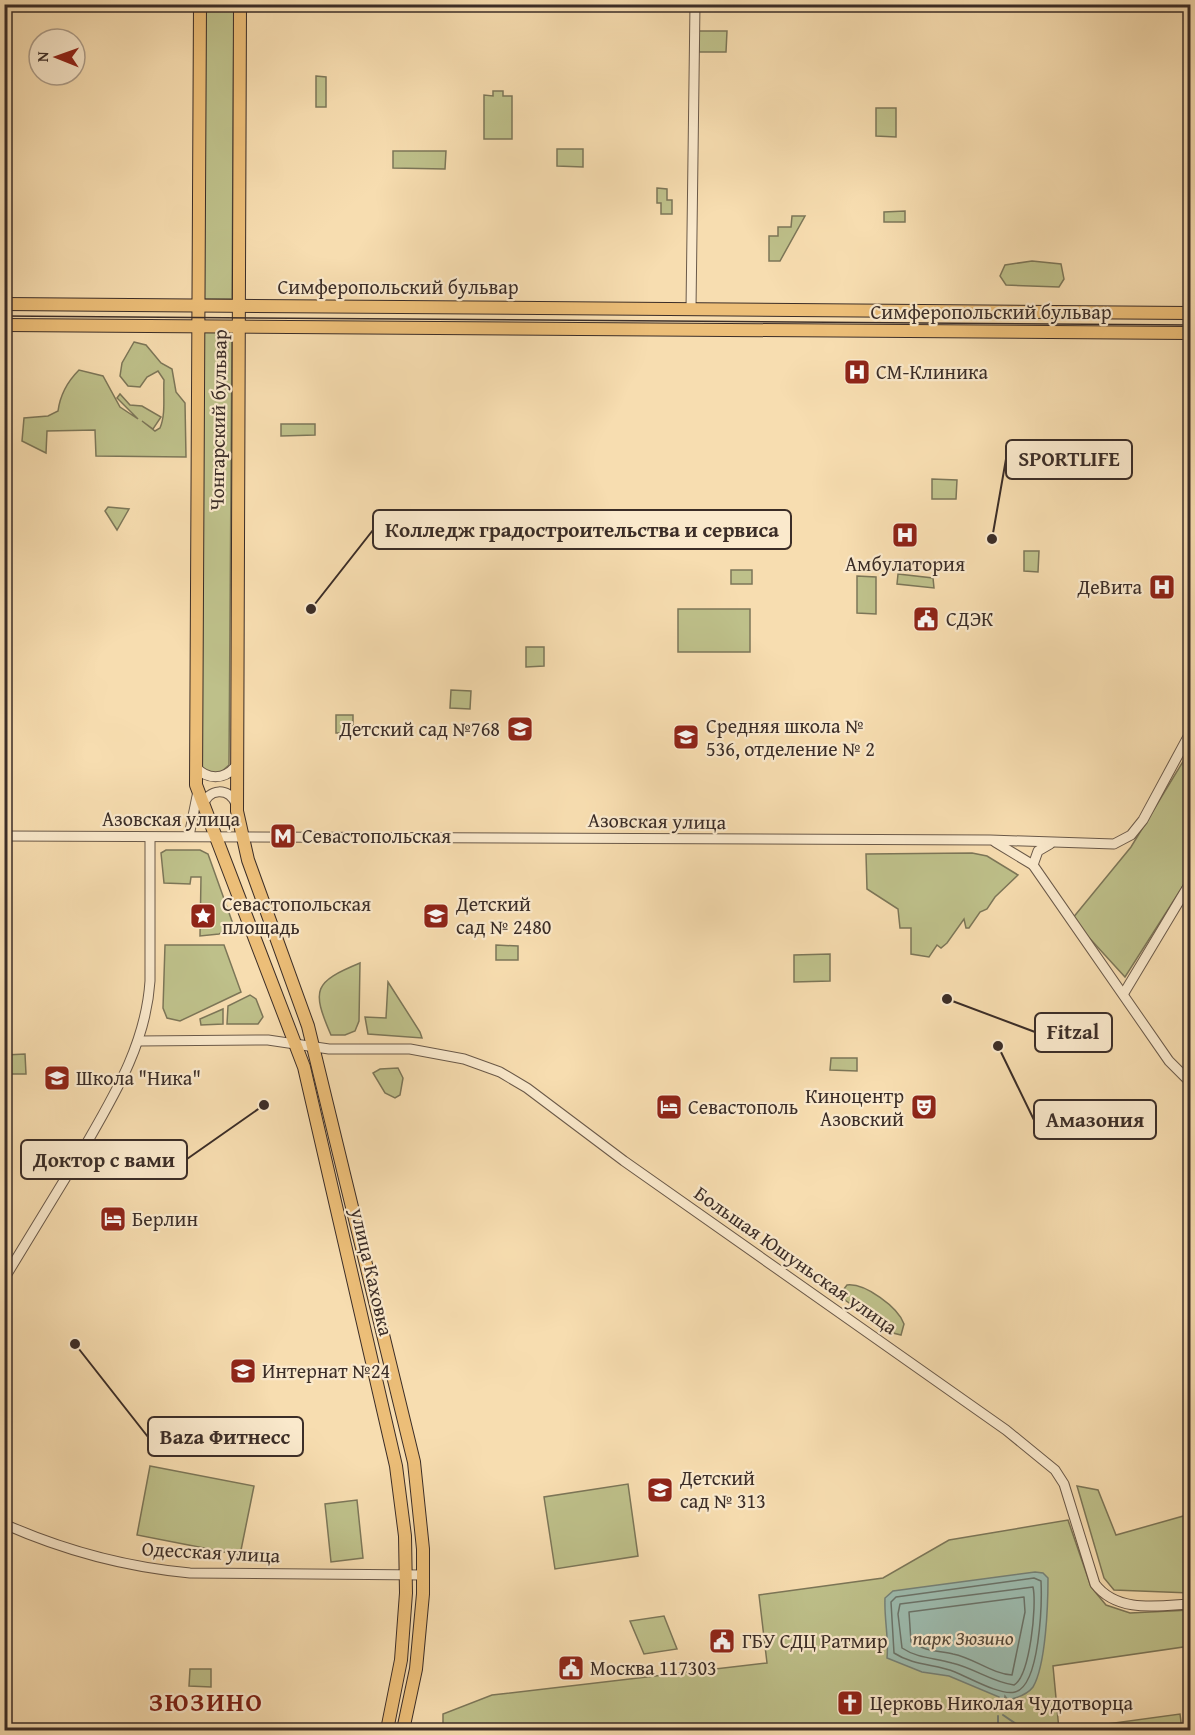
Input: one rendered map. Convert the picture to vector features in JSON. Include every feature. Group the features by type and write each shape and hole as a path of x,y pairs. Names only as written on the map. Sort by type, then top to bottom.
{"main road":[{"name":"Чонгарский бульвар","path":"200,4 196,767 198,792 217,837"},
{"name":"Чонгарский бульвар","path":"240,4 235,767 240,837"},
{"name":"Симферопольский бульвар","path":"4,304 1191,313"},
{"path":"791,331 792,309"},
{"name":"Симферопольский бульвар","path":"4,325 1191,333"},
{"name":"улица Каховка","path":"217,837 296,1043 343,1232 396,1466 401,1495 407,1575 401,1660 387,1731"},
{"name":"улица Каховка","path":"240,837 300,999 414,1462 420,1497 424,1575 416,1669 403,1731"}],"street":[{"path":"691,309 695,4"},
{"path":"990,840 1114,844 1131,836 1148,811 1191,733"},
{"path":"196,767 204,774 215,777 226,774 235,767"},
{"path":"203,806 210,794 219,791 228,794 236,804"},
{"name":"Чонгарский бульвар","path":"189,836 198,792"},
{"name":"Азовская улица","path":"4,836 990,840 1034,865 1170,1061 1191,1082"},
{"path":"4,1279 121,1082 138,1041 148,1005 150,981 150,838"},
{"path":"1034,865 1038,851 1052,843"},
{"path":"1124,993 1191,883"},
{"path":"138,1041 268,1040 296,1043"},
{"name":"Большая Юшуньская улица","path":"296,1043 313,1046 410,1049 448,1054 493,1069 527,1088 624,1161 1006,1430 1044,1461 1064,1484 1095,1584 1104,1596 1123,1604 1191,1604"},
{"name":"Одесская улица","path":"4,1524 70,1550 118,1564 152,1570 190,1573 424,1575"}],"green space":[{"path":"205,5 234,5 232,299 201,299"},
{"path":"699,31 727,31 726,52 699,52"},
{"path":"316,76 326,77 326,107 316,107"},
{"path":"493,91 503,91 503,96 512,96 512,139 484,139 484,95 493,96"},
{"path":"876,108 896,108 896,137 876,136"},
{"path":"557,149 583,149 583,167 557,166"},
{"path":"393,151 446,151 445,169 393,168"},
{"path":"657,188 667,189 667,200 672,200 672,214 661,214 661,203 657,203"},
{"path":"905,211 905,222 884,222 884,212"},
{"path":"792,216 805,216 780,261 769,261 769,236 778,236 778,227 791,227"},
{"path":"1032,261 1061,264 1064,279 1059,287 1006,285 1000,276 1005,265"},
{"path":"201,332 232,332 229,765 220,773 207,773 198,765"},
{"path":"134,342 146,345 161,363 172,369 176,392 185,403 186,457 96,456 95,430 47,431 46,453 22,441 24,418 48,416 58,411 65,389 79,370 103,376 120,407 138,419 117,398 120,394 130,405 142,406 161,417 153,429 142,421 155,431 160,428 164,411 164,380 158,371 147,377 140,387 128,386 120,376 122,363"},
{"path":"281,424 315,424 315,435 281,436"},
{"path":"932,479 957,480 956,499 932,499"},
{"path":"108,507 129,509 117,530 105,511"},
{"path":"1024,551 1039,551 1038,572 1024,571"},
{"path":"731,570 752,570 752,584 731,584"},
{"path":"898,574 933,578 934,588 897,584"},
{"path":"857,576 876,577 876,614 857,613"},
{"path":"678,609 750,609 750,652 678,652"},
{"path":"526,647 544,647 544,666 526,667"},
{"path":"451,690 471,691 470,709 450,708"},
{"path":"336,715 353,715 353,733 336,733"},
{"path":"1190,750 1190,875 1125,977 1072,919 1131,847"},
{"path":"166,850 200,850 208,854 233,924 219,934 200,936 201,877 191,877 190,884 164,883 161,853"},
{"path":"972,853 987,856 1018,875 995,897 987,909 980,912 969,928 966,928 964,919 947,943 941,948 937,945 929,957 911,954 911,928 900,928 898,909 867,889 866,854"},
{"path":"165,945 224,945 241,992 180,1021 167,1018 163,1008"},
{"path":"496,945 518,946 518,960 496,960"},
{"path":"830,954 830,981 794,982 794,955"},
{"path":"360,963 359,1021 355,1031 345,1035 331,1035 321,1007 319,997 321,989 325,982 333,976"},
{"path":"388,982 422,1038 368,1034 365,1017 386,1018"},
{"path":"250,995 256,999 263,1017 258,1024 227,1024 228,1006"},
{"path":"223,1009 223,1024 201,1025 200,1019"},
{"path":"25,1054 26,1074 5,1074 5,1055"},
{"path":"831,1058 857,1058 857,1071 830,1070"},
{"path":"398,1068 403,1078 400,1095 395,1098 385,1093 373,1073 380,1069"},
{"path":"847,1285 854,1285 871,1292 895,1310 904,1324 901,1335 893,1333 842,1298 840,1294"},
{"path":"150,1466 254,1486 240,1555 137,1535"},
{"path":"628,1484 638,1556 555,1569 544,1497"},
{"path":"1077,1486 1098,1490 1116,1535 1187,1515 1190,1523 1190,1593 1114,1590 1104,1578"},
{"path":"357,1500 363,1558 331,1562 325,1504"},
{"name":"парк Зюзино","path":"1068,1520 1091,1587 1106,1605 1130,1613 1190,1610 1190,1646 1053,1666 1059,1730 443,1729 443,1714 492,1695 767,1663 759,1595 883,1578 949,1540"},
{"path":"664,1616 677,1649 644,1654 630,1621"},
{"path":"190,1669 211,1669 211,1687 189,1686"},
{"path":"1180,1714 1182,1730 1063,1730"}],"water":[{"path":"1035,1572 1043,1573 1048,1578 1045,1634 1037,1677 1031,1690 1025,1694 1008,1700 1005,1696 1004,1702 999,1702 999,1697 949,1676 922,1672 887,1658 885,1598 893,1591"}],"waterway":[{"path":"1003,1715 1025,1730"},
{"path":"998,1716 998,1730"}],"tram line":[{"path":"4,316 1190,325"}],"place":[{"name":"СМ-Клиника","path":"857,372"},
{"name":"Амбулатория","path":"905,535"},
{"name":"SPORTLIFE","path":"992,539"},
{"name":"ДеВита","path":"1162,587"},
{"name":"Колледж градостроительства и сервиса","path":"311,609"},
{"name":"СДЭК","path":"926,619"},
{"name":"Детский сад №768","path":"520,729"},
{"name":"Средняя школа № 536, отделение № 2","path":"686,737"},
{"name":"Севастопольская","path":"283,836"},
{"name":"Севастопольская площадь","path":"203,916"},
{"name":"Детский сад № 2480","path":"436,916"},
{"name":"Fitzal","path":"947,999"},
{"name":"Амазония","path":"998,1046"},
{"name":"Школа \"Ника\"","path":"57,1078"},
{"name":"Доктор с вами","path":"264,1105"},
{"name":"Севастополь","path":"669,1107"},
{"name":"Киноцентр Азовский","path":"924,1107"},
{"name":"Берлин","path":"113,1219"},
{"name":"Baza Фитнесс","path":"75,1344"},
{"name":"Интернат №24","path":"243,1371"},
{"name":"Детский сад № 313","path":"660,1490"},
{"name":"ГБУ СДЦ Ратмир","path":"722,1641"},
{"name":"Москва 117303","path":"571,1668"},
{"name":"Церковь Николая Чудотворца","path":"850,1703"}],"district":[{"name":"ЗЮЗИНО","path":"206,1702"}]}
